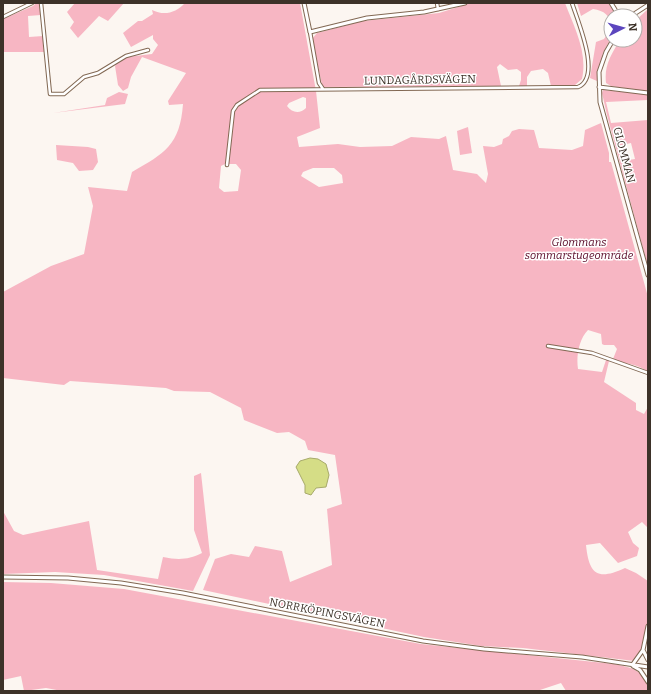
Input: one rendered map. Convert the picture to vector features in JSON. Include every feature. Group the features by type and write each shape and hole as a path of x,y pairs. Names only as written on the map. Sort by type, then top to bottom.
{"main road":[{"path":"304,3 310,32 367,18 438,9 465,3"},
{"path":"611,3 614,8"},
{"name":"GLOMMAN","path":"609,48 602,64 599,87 600,102 648,275"},
{"path":"599,87 648,93"},
{"name":"NORRKÖPINGSVÄGEN","path":"3,577 68,578 121,584 183,593 423,641 484,650 582,658 648,666"},
{"path":"632,664 644,650 648,626"},
{"path":"644,650 648,660"},
{"path":"628,664 640,670 648,682"}],"street":[{"path":"3,17 32,3"},
{"path":"41,3 50,94 64,94 84,77 98,73 126,56 148,50"},
{"path":"437,3 438,9"},
{"name":"LUNDAGÅRDSVÄGEN","path":"227,165 233,111 237,105 260,90 578,86 587,80 589,61 572,3"},
{"path":"310,32 319,83 323,89"},
{"path":"548,346 592,353 648,373"}],"green space":[{"path":"36,3 40,3 41,15 28,16 29,37 43,36 44,52 3,52 3,19 33,6"},
{"path":"75,3 124,3 108,21 99,16 78,38 70,28 74,22 67,12"},
{"name":"Glommans sommarstugeområde","path":"185,3 300,3 316,91 320,128 297,137 299,147 338,144 360,147 392,146 411,137 439,139 446,136 453,170 477,174 486,183 488,174 483,146 494,147 502,144 503,139 509,136 512,131 519,129 534,130 539,148 572,150 583,146 585,130 601,123 609,153 609,162 611,162 648,297 648,372 635,365 609,361 604,382 636,403 636,410 644,414 648,407 648,528 642,522 628,532 633,543 639,548 637,556 618,563 600,543 586,545 589,563 596,572 608,574 625,568 648,581 648,623 644,645 635,661 523,648 481,646 424,637 203,590 215,559 231,554 249,557 255,546 282,551 290,582 332,565 327,509 342,504 335,455 308,450 305,441 289,432 277,433 244,420 241,408 210,392 174,391 166,388 70,381 64,385 3,378 3,292 51,266 84,254 93,206 88,187 127,191 132,172 162,153 174,139 181,118 183,104 169,105 168,101 186,73 142,57 131,77 128,88 123,91 118,85 115,66 127,57 152,54 158,45 153,39 153,35 131,47 123,33 138,21 142,21 153,14 152,10 165,13 174,11","holes":["303,97 306,98 306,108 299,112 291,110 287,106 289,103","225,164 236,164 241,170 238,191 224,192 219,188 221,166","313,168 334,168 342,175 343,183 319,187 301,176 303,172","588,330 601,334 602,344 614,345 617,349 613,359 606,360 602,372 578,369 577,359 579,348"]},
{"path":"471,3 565,3 582,49 582,79 575,85 551,86 548,73 543,69 531,71 527,77 527,86 519,86 521,72 517,69 508,70 500,64 497,67 501,86 323,87 312,39 317,33 363,21 439,13"},
{"path":"577,3 608,3 611,8 603,8 603,12 593,9 581,16"},
{"path":"648,9 648,92 611,86 606,83 606,71 611,55 615,48 643,48 643,14"},
{"path":"603,39 603,48 606,48 603,53 597,81 590,78 596,42"},
{"path":"603,90 648,94 648,100 606,102 611,123 648,120 648,267 607,115 602,93","holes":["631,143 635,159 622,161 617,146"]},
{"path":"119,92 128,94 125,104 53,113 105,105 107,98"},
{"path":"468,127 472,153 460,155 457,131"},
{"path":"56,145 96,149 98,162 93,170 79,171 73,163 57,160"},
{"path":"201,473 210,555 193,591 104,575 55,572 3,574 3,511 14,531 23,535 89,521 97,570 158,579 163,557 183,559 202,553 194,530 194,476"},
{"path":"3,582 51,583 124,589 421,644 614,664 632,669 641,674 645,679 648,691 566,691 561,683 537,691 62,691 46,688 24,691 21,676 3,680"}],"shaded area":[{"path":"310,458 318,459 326,464 329,475 326,487 316,488 311,495 305,493 305,485 296,467 300,461"}]}
